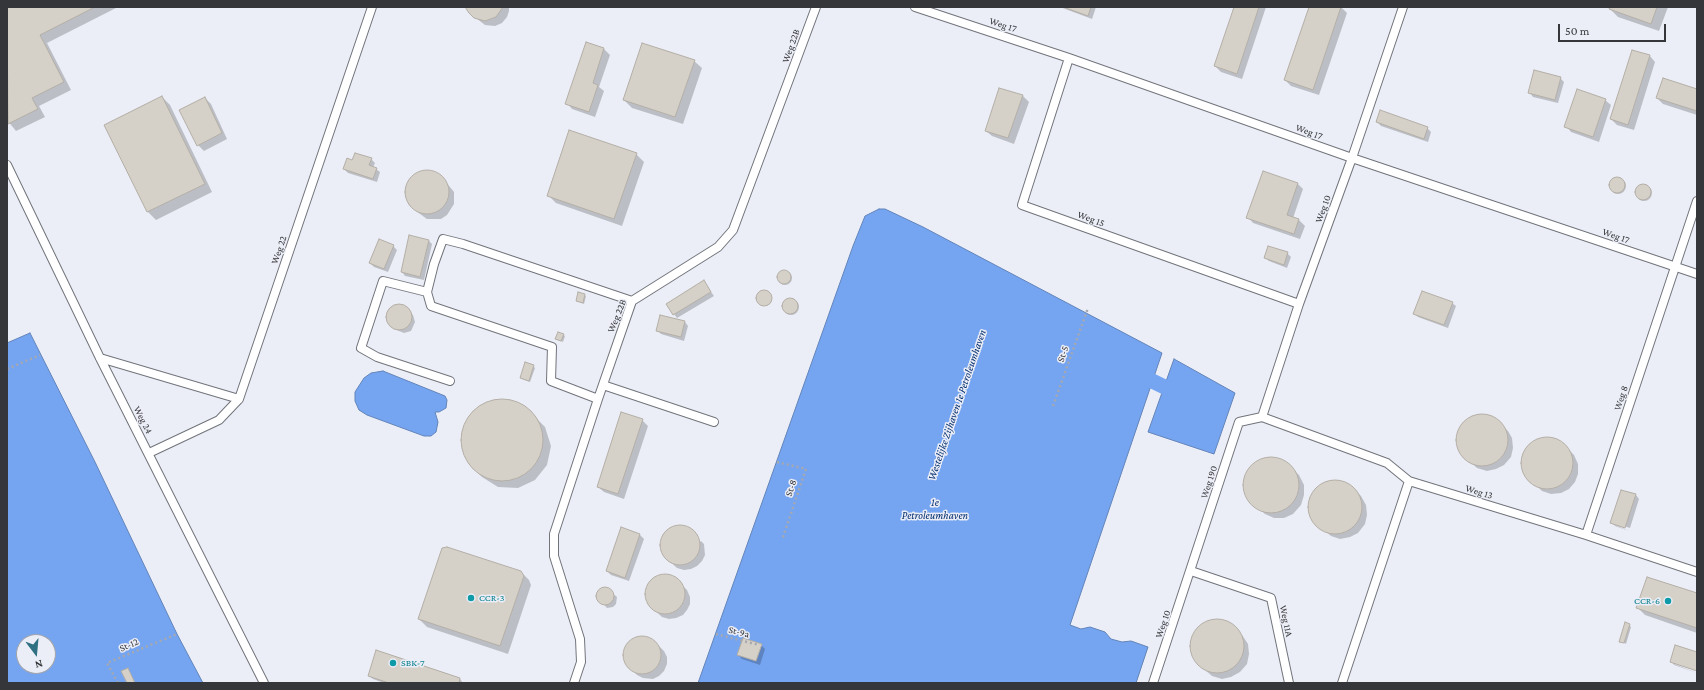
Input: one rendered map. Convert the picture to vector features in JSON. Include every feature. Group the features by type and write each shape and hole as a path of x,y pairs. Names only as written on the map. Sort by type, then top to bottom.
{"lane":[{"name":"Weg 22","path":"149,453 218,420 239,399 372,7"},
{"name":"Weg 22B","path":"574,683 581,662 580,639 554,556 554,534 598,398 632,301 718,246 733,230 816,7"},
{"name":"Weg 17","path":"915,7 1069,58 1352,158 1697,274"},
{"name":"Weg 10","path":"1262,417 1299,304 1352,158 1403,7"},
{"name":"Weg 15","path":"1069,58 1022,205 1299,304"},
{"name":"Weg 24","path":"7,164 100,358 264,683"},
{"name":"Weg 8","path":"1586,535 1696,207"},
{"path":"598,398 551,381 552,347 431,306 427,292 434,264 443,239 463,244 632,301"},
{"path":"427,292 383,281 361,348 377,357 450,381"},
{"path":"100,358 239,399"},
{"path":"603,385 714,422"},
{"name":"Weg 13","path":"1262,417 1387,463 1409,481 1586,535 1697,572"},
{"name":"Weg 190","path":"1191,571 1239,422 1262,417"},
{"path":"1342,683 1409,481"},
{"name":"Weg 10","path":"1153,683 1191,571"},
{"name":"Weg 11A","path":"1191,571 1271,598 1289,683"}],"path":[{"name":"St-5","path":"1053,406 1088,308"},
{"path":"7,369 40,355"},
{"name":"St-8","path":"777,462 806,470 782,540"},
{"name":"St-12","path":"118,683 107,663 177,634"},
{"name":"St-9a","path":"716,634 759,645"}],"water":[{"name":"1e Petroleumhaven","path":"879,209 885,209 923,227 1162,353 1070,625 1081,629 1090,627 1105,632 1111,639 1122,642 1131,641 1148,647 1136,683 698,683 853,246 865,216"},
{"path":"30,333 95,462 177,634 203,683 7,683 7,343"},
{"path":"1174,359 1235,393 1214,454 1148,432"},
{"path":"383,371 445,396 447,400 446,408 439,412 435,412 438,422 436,432 431,436 424,436 367,415 359,410 355,401 355,392 364,378 371,373"}],"building":[{"path":"7,7 95,7 40,35 64,82 32,98 38,109 8,124"},
{"path":"465,7 503,7 496,17 485,21 474,18"},
{"path":"1063,7 1091,7 1088,16"},
{"path":"1234,7 1259,7 1237,74 1214,66"},
{"path":"1309,7 1341,7 1313,90 1284,80"},
{"path":"1610,7 1657,7 1651,24 1609,9"},
{"path":"586,42 604,48 593,83 598,85 589,112 565,104"},
{"path":"642,43 695,60 675,117 623,100"},
{"path":"1632,50 1650,55 1628,125 1610,119"},
{"path":"1534,70 1561,77 1555,100 1528,93"},
{"path":"1663,78 1697,89 1697,111 1656,98"},
{"path":"999,88 1023,95 1008,138 985,131"},
{"path":"1577,89 1606,99 1593,137 1564,127"},
{"path":"162,96 205,184 147,212 104,125"},
{"path":"205,97 222,133 197,146 179,110"},
{"path":"1380,110 1428,127 1424,139 1376,122"},
{"path":"569,130 637,153 614,219 547,196"},
{"path":"355,153 372,158 369,165 377,168 373,179 343,169 347,158 352,160"},
{"path":"423,170 431,170 436,171 443,176 448,183 448,201 443,208 436,213 423,214 415,211 408,204 405,196 405,188 408,180 415,173"},
{"path":"1263,171 1298,183 1287,215 1299,219 1294,234 1246,218"},
{"path":"1614,177 1620,177 1625,182 1623,191 1620,193 1614,193 1609,188 1609,182"},
{"path":"1640,184 1646,184 1651,189 1649,198 1646,200 1640,200 1635,195 1635,189"},
{"path":"409,235 429,240 420,277 401,272"},
{"path":"379,239 394,245 384,269 369,263"},
{"path":"1268,246 1288,252 1284,265 1264,258"},
{"path":"781,270 787,270 791,274 791,280 787,284 781,284 777,280 777,274"},
{"path":"704,280 711,292 673,315 666,304"},
{"path":"764,290 770,292 772,298 770,304 764,306 758,304 756,298 758,292"},
{"path":"1422,291 1453,302 1444,325 1413,314"},
{"path":"578,292 585,294 583,303 576,301"},
{"path":"790,298 796,300 798,306 796,312 790,314 784,312 782,306 784,300"},
{"path":"399,304 408,308 412,317 408,326 399,330 390,326 386,317 390,308"},
{"path":"660,315 685,321 681,337 656,331"},
{"path":"558,332 564,334 561,341 555,339"},
{"path":"525,362 534,365 529,381 520,378"},
{"path":"502,399 518,402 531,411 540,424 543,440 540,456 531,469 518,478 502,481 486,478 473,469 464,456 461,440 464,424 473,411 486,402"},
{"path":"621,412 643,419 618,494 597,487"},
{"path":"1482,414 1492,416 1500,422 1506,430 1508,440 1506,450 1500,458 1492,464 1482,466 1472,464 1464,458 1458,450 1456,440 1458,430 1464,422 1472,416"},
{"path":"1547,437 1557,439 1565,445 1571,453 1573,463 1571,473 1565,481 1557,487 1547,489 1537,487 1529,481 1523,473 1521,463 1523,453 1529,445 1537,439"},
{"path":"1271,457 1286,462 1294,470 1299,485 1294,500 1286,508 1271,513 1256,508 1248,500 1243,485 1248,470 1256,462"},
{"path":"1335,480 1345,482 1354,488 1360,497 1362,507 1360,517 1354,526 1345,532 1335,534 1325,532 1316,526 1310,517 1308,507 1310,497 1316,488 1325,482"},
{"path":"1621,490 1636,494 1625,528 1610,523"},
{"path":"680,525 688,527 694,531 698,537 700,545 698,553 694,559 688,563 680,565 672,563 666,559 662,553 660,545 662,537 666,531 672,527"},
{"path":"621,527 640,534 625,578 606,571"},
{"name":"CCR-3","path":"447,547 521,571 524,576 500,646 418,619 442,548"},
{"path":"665,574 673,576 679,580 683,586 685,594 683,602 679,608 673,612 665,614 657,612 651,608 647,602 645,594 647,586 651,580 657,576"},
{"name":"CCR-6","path":"1647,577 1697,593 1697,628 1636,608"},
{"path":"605,587 611,590 614,596 611,602 605,605 599,602 596,596 599,590"},
{"path":"1212,619 1222,619 1232,623 1240,631 1244,641 1244,651 1240,661 1232,669 1222,673 1212,673 1202,669 1194,661 1190,651 1190,641 1194,631 1202,623"},
{"path":"1625,622 1630,624 1624,643 1619,642"},
{"path":"638,636 646,636 653,639 658,644 661,655 658,666 653,671 646,674 638,674 631,671 626,666 623,659 623,651 626,644 631,639"},
{"path":"743,638 762,644 756,661 737,655"},
{"path":"1675,645 1697,652 1697,671 1670,662"},
{"name":"SBK-7","path":"376,650 460,678 459,683 389,683 368,676"},
{"path":"128,668 135,683 127,683 121,671"}],"waterway":[{"path":"1136,381 1142,376 1181,395"}],"place":[{"name":"CCR-3","path":"471,598"},
{"name":"CCR-6","path":"1668,601"},
{"name":"SBK-7","path":"393,663"}],"water label":[{"name":"Westelijke Zijhaven 1e Petroleumhaven","path":"957,405"}]}
